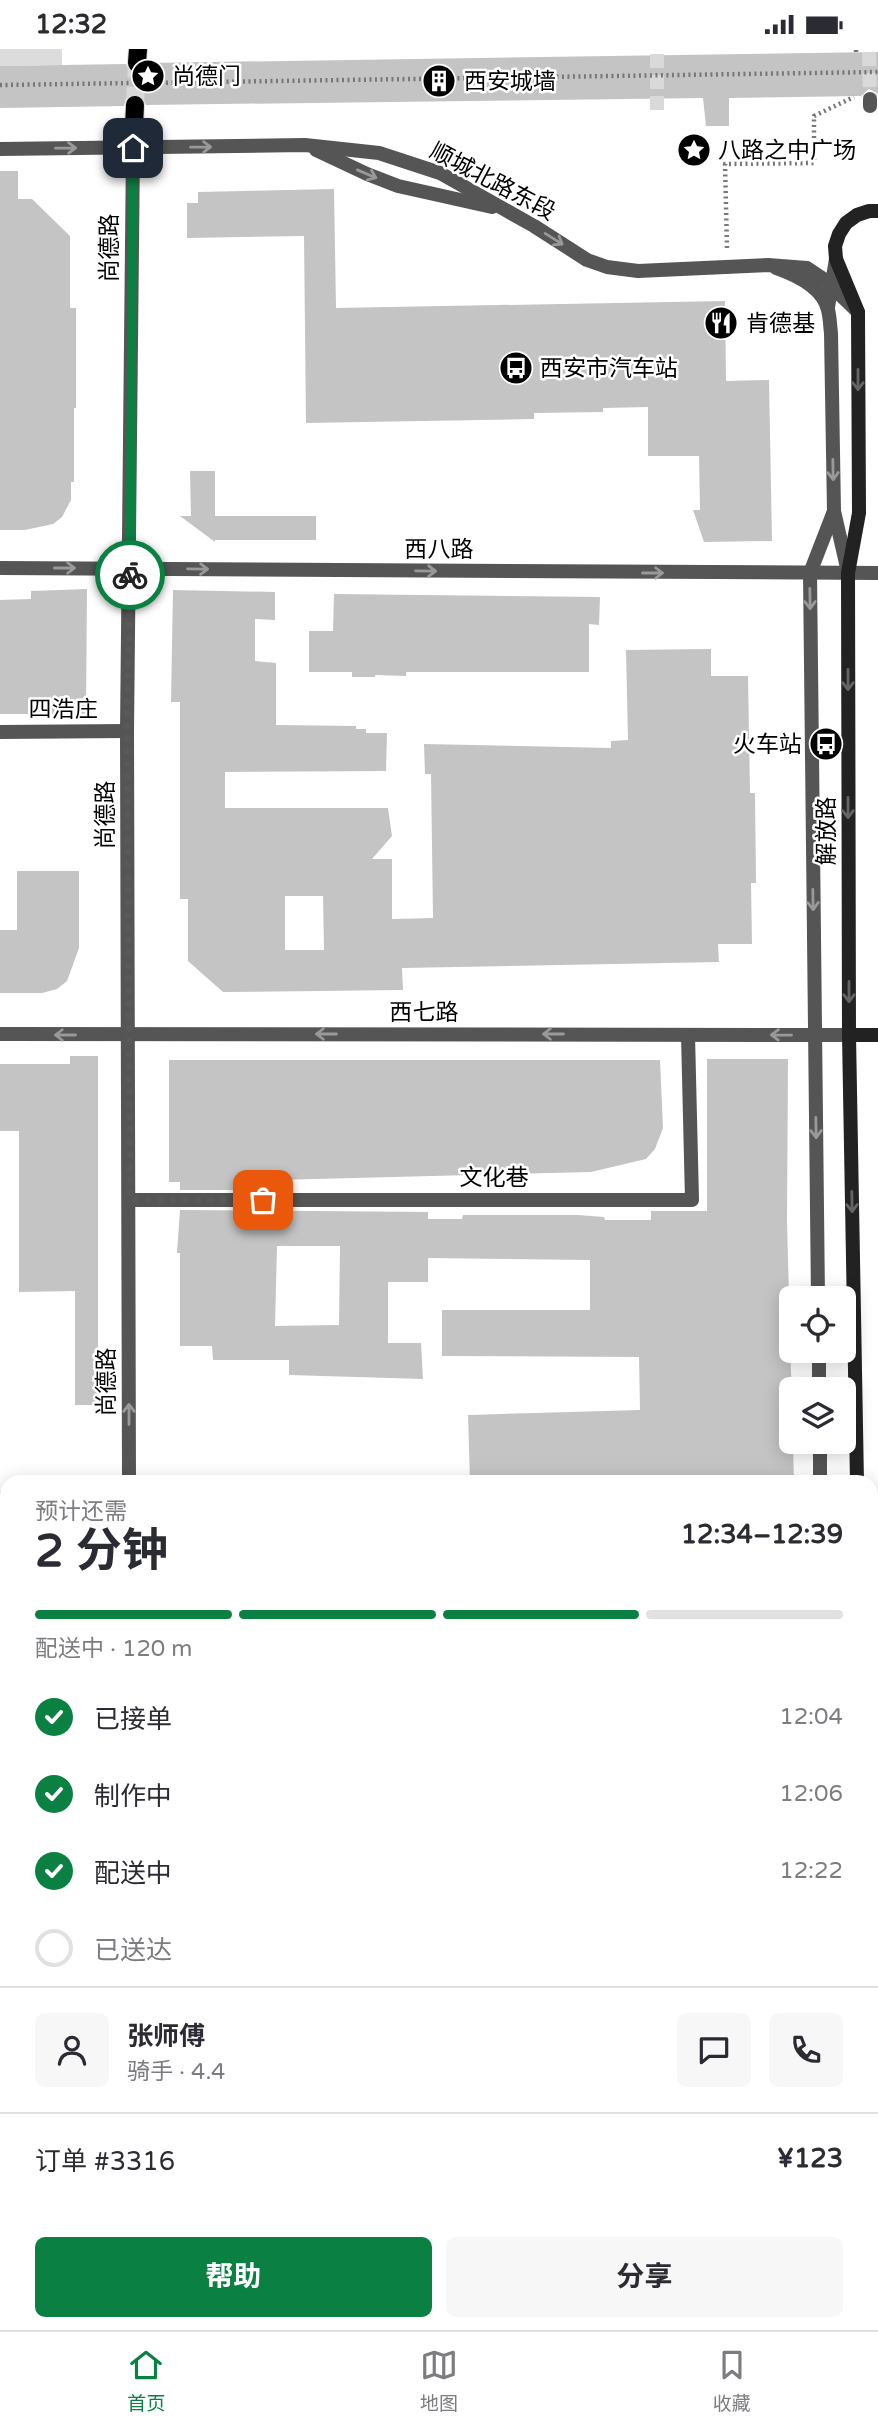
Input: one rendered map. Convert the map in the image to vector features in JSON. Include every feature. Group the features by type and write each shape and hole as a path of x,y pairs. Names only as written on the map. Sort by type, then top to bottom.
{"main road":[{"path":"133,148 135,105"},
{"path":"836,259 835,246 846,223 857,215 878,211"},
{"name":"解放路","path":"836,259 858,312 859,513 848,573 849,1035 857,1475"},
{"path":"849,1035 878,1035"}],"street":[{"name":"顺城北路东段","path":"0,149 305,145 379,153 439,173 587,260 607,267 638,271 768,265 807,268 832,286 858,312"},
{"path":"305,145 398,186 504,210"},
{"name":"尚德路","path":"129,1475 127,731 133,148"},
{"path":"836,259 828,307 834,511 848,573"},
{"path":"768,265 793,274 813,288 828,307"},
{"path":"818,1286 810,573 834,511"},
{"name":"西八路","path":"0,568 878,573"},
{"name":"四浩庄","path":"0,732 127,731"},
{"name":"西七路","path":"0,1034 849,1035"},
{"name":"文化巷","path":"130,1200 692,1200 688,1035"},
{"path":"820,1454 820,1475"}],"path":[{"path":"0,85 878,72"},
{"path":"726,248 725,164 814,163 814,116 865,101"}],"shaded area":[{"path":"0,49 62,49 62,65 0,66"}],"building":[{"name":"西安城墙","path":"878,52 878,94 869,89 861,96 729,98 729,126 706,126 703,98 146,105 142,96 135,94 126,98 124,106 0,108 0,66 126,64 130,72 137,74 146,70 148,63"},
{"path":"0,171 18,171 18,199 32,199 70,236 70,308 76,308 76,408 71,500 62,517 53,524 25,530 0,530"},
{"name":"西安市汽车站","path":"334,189 336,308 725,301 726,381 769,380 772,541 704,542 693,510 700,510 699,456 648,456 648,407 603,408 603,412 534,413 534,419 306,423 304,236 187,238 187,203 198,203 198,192"},
{"path":"190,471 215,471 215,516 316,516 316,540 215,542 180,516 191,516"},
{"path":"87,589 86,714 0,714 0,600 31,599 31,591"},
{"path":"173,590 275,592 275,620 255,619 255,661 276,663 276,725 356,726 356,729 366,729 366,733 387,733 386,771 225,772 225,808 388,808 392,836 372,859 392,859 392,919 433,918 431,774 425,774 424,744 611,748 611,741 628,740 626,650 711,649 711,676 748,676 750,793 755,793 756,883 751,883 752,944 718,944 719,962 402,968 403,990 223,992 188,961 188,899 180,899 180,702 171,702","holes":["285,896 323,896 324,950 285,950"]},
{"path":"334,594 600,597 599,625 589,624 589,672 406,672 406,676 352,677 352,672 309,672 309,631 333,631"},
{"path":"17,871 79,871 79,948 67,981 57,989 42,993 0,993 0,930 17,930"},
{"path":"70,1056 98,1056 98,1405 75,1405 75,1291 19,1292 19,1131 0,1131 0,1064 70,1064"},
{"path":"707,1059 788,1059 789,1286 779,1286 779,1363 791,1363 791,1377 779,1377 779,1454 793,1454 794,1475 470,1475 468,1415 640,1410 639,1357 442,1356 442,1310 590,1310 590,1260 428,1258 428,1282 388,1282 388,1343 421,1343 423,1379 289,1375 289,1360 213,1360 212,1346 180,1346 180,1253 177,1253 180,1210 428,1212 428,1219 462,1219 463,1215 578,1215 604,1217 605,1220 651,1220 651,1211 707,1211","holes":["277,1246 340,1246 339,1325 275,1326"]},
{"path":"169,1060 660,1060 663,1128 655,1149 646,1159 591,1172 276,1180 276,1190 180,1190 180,1182 169,1182"}],"tunnel":[{"path":"869,52 870,99"},
{"path":"657,54 657,110"},
{"path":"135,105 137,63"}],"way so far":[{"path":"130,575 127,731 130,1200 263,1200"}],"place":[{"name":"尚德门","path":"148,76"},
{"name":"西安城墙","path":"439,81"},
{"name":"八路之中广场","path":"694,150"},
{"name":"肯德基","path":"721,323"},
{"name":"西安市汽车站","path":"516,368"},
{"name":"火车站","path":"826,744"}],"route":[{"path":"130,575 133,148"}]}
